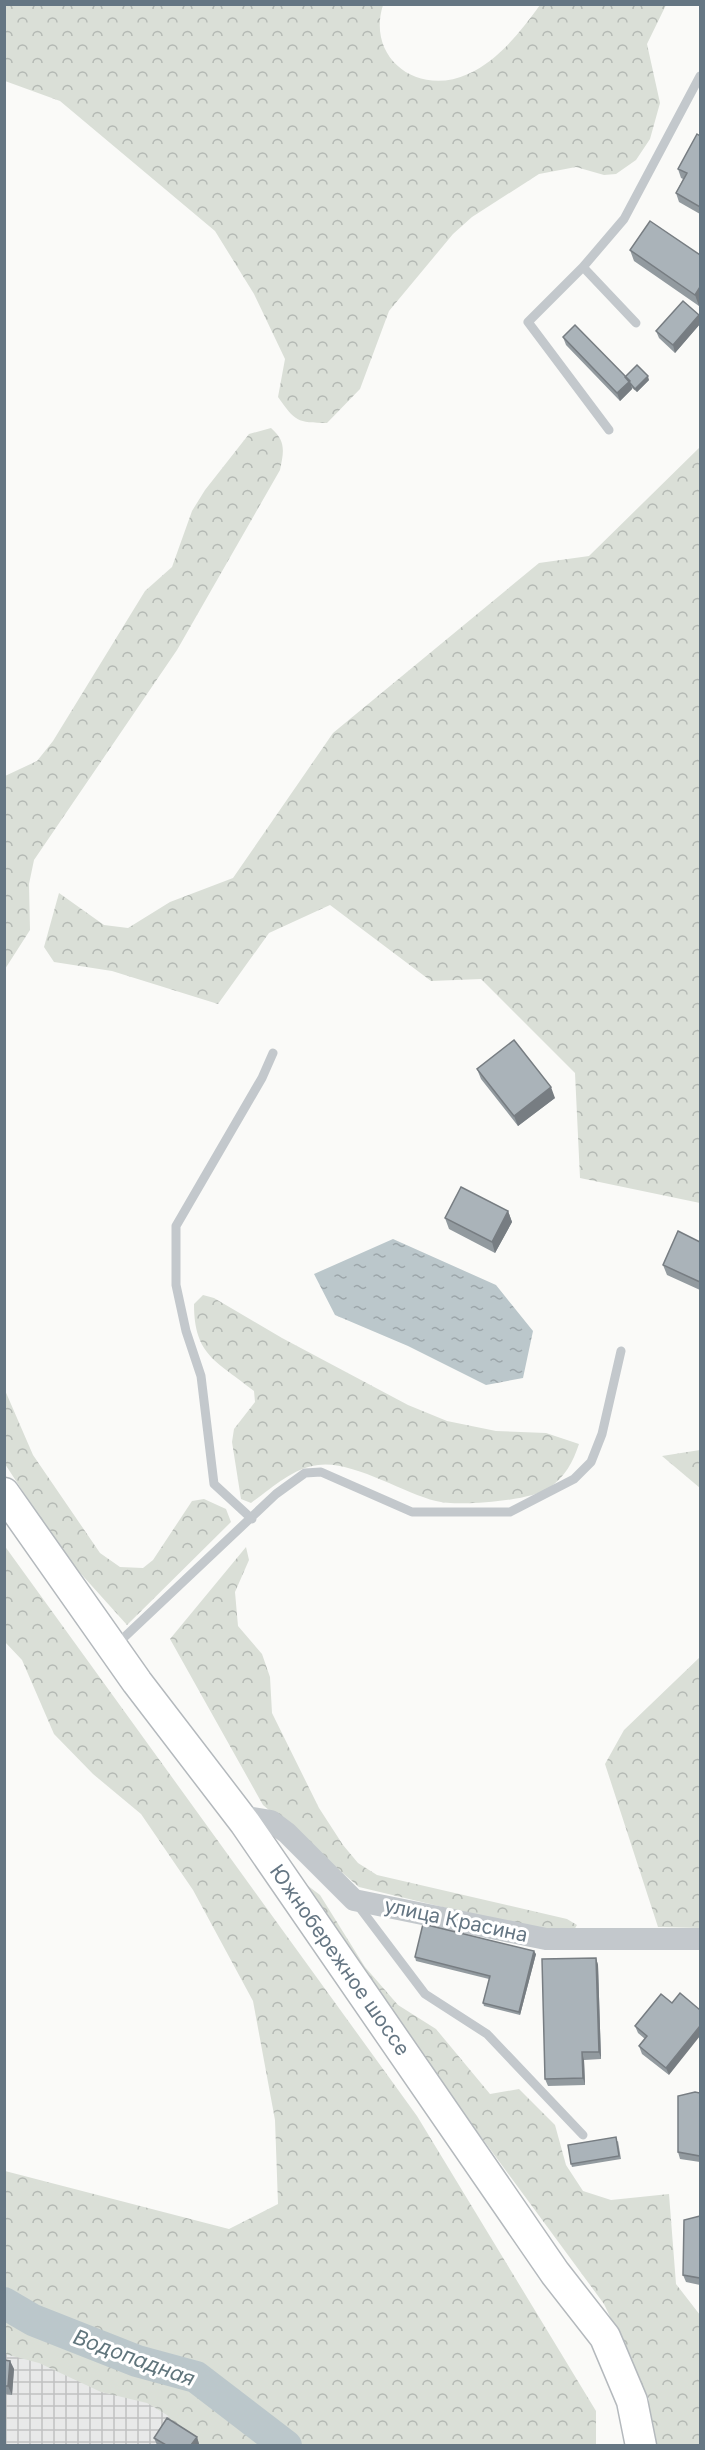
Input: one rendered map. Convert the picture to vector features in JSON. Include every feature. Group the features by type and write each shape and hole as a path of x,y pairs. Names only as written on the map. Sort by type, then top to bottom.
{"highway":[{"name":"Южнобережное шоссе","path":"4,1492 115,1647 235,1827 551,2283 602,2349 625,2403 633,2445"},
{"name":"Южнобережное шоссе","path":"4,1520 235,1827 555,2273 605,2337 632,2402 641,2445"}],"street":[{"path":"235,1827 253,1818 271,1821 287,1833 354,1899"},
{"name":"улица Красина","path":"354,1899 546,1939 700,1939"}],"lane":[{"path":"609,430 528,322 583,267 624,219 700,76"},
{"path":"583,267 636,323"},
{"path":"252,1519 214,1484 201,1376 180,1305 174,1246 176,1226 262,1078 273,1053"},
{"path":"115,1647 276,1494 305,1473 321,1472 412,1512 510,1512 573,1479 591,1462 602,1434 621,1351"},
{"path":"354,1899 425,1994 487,2034 583,2136"}],"shaded area":[{"path":"5,2342 32,2343 212,2433 209,2445 5,2446"}],"green space":[{"path":"5,4 383,5 380,24 382,42 390,57 415,77 432,81 450,80 468,74 490,61 517,35 540,5 666,5 647,44 660,103 650,139 636,160 616,174 604,175 576,167 539,174 472,217 453,234 389,311 360,389 327,423 309,422 293,416 278,397 285,359 254,294 215,231 60,101 5,81"},
{"path":"271,428 279,437 283,447 280,470 177,650 34,860 29,884 30,930 5,969 5,776 37,761 53,741 145,591 172,567 192,511 205,490 249,434"},
{"path":"700,447 700,1203 580,1178 575,1073 481,979 431,981 330,905 269,933 218,1004 112,971 54,962 44,947 59,893 104,925 128,928 170,902 233,878 333,733 539,563 589,556"},
{"path":"203,1295 214,1298 282,1338 408,1405 447,1421 496,1431 546,1433 579,1444 574,1457 564,1474 549,1488 540,1493 494,1502 446,1503 436,1501 362,1472 331,1465 318,1465 300,1470 251,1503 241,1499 232,1442 234,1429 255,1402 254,1391 219,1364 203,1346 195,1321 194,1304"},
{"path":"4,1388 33,1455 100,1553 120,1567 143,1568 153,1560 192,1501 204,1499 226,1509 231,1522 127,1625 65,1556 5,1464"},
{"path":"700,1450 700,1488 662,1456"},
{"path":"4,1545 417,2116 596,2411 596,2445 194,2445 167,2415 147,2403 101,2392 39,2363 5,2354 5,2171 229,2229 278,2204 275,2120 253,2001 193,1890 141,1814 93,1774 54,1734 22,1660 5,1642"},
{"path":"246,1547 249,1560 235,1592 238,1626 262,1654 270,1677 272,1713 319,1808 343,1845 358,1863 377,1875 567,1919 577,1925 571,1935 546,1932 359,1887 263,1805 170,1639"},
{"path":"700,1657 700,1928 658,1927 605,1764 624,1730"},
{"path":"282,1866 320,1895 365,1967 398,2005 436,2029 490,2094 519,2089 555,2125 566,2165 583,2191 611,2200 669,2194 676,2284 700,2315 700,2445 649,2445 649,2399 604,2304"}],"water":[{"path":"393,1239 496,1285 533,1331 523,1378 486,1385 408,1346 335,1315 314,1274"}],"building":[{"path":"697,134 700,136 700,207 676,193 687,173 678,169"},
{"path":"650,221 700,255 700,287 695,295 630,250"},
{"path":"683,301 699,315 673,345 656,331"},
{"path":"575,325 630,381 617,393 563,337"},
{"path":"637,365 648,376 635,389 625,377"},
{"path":"514,1040 551,1087 514,1116 477,1069"},
{"path":"461,1187 508,1211 492,1242 445,1218"},
{"path":"678,1231 700,1242 700,1282 663,1265"},
{"path":"423,1924 534,1951 519,2012 483,2003 490,1976 415,1957"},
{"path":"596,1958 599,2052 582,2052 583,2078 545,2079 542,1959"},
{"path":"680,1993 700,2010 700,2026 666,2068 639,2046 647,2036 635,2026 661,1994 672,2003"},
{"path":"700,2093 700,2156 678,2152 678,2096"},
{"path":"616,2137 619,2156 571,2164 568,2145"},
{"path":"700,2216 700,2278 683,2275 684,2220"},
{"path":"4,2360 10,2361 8,2386 4,2386"},
{"path":"167,2418 197,2437 191,2445 166,2445 154,2438"}],"waterway":[{"name":"Водопадная","path":"4,2303 33,2320 137,2361 196,2377 286,2446"}]}
